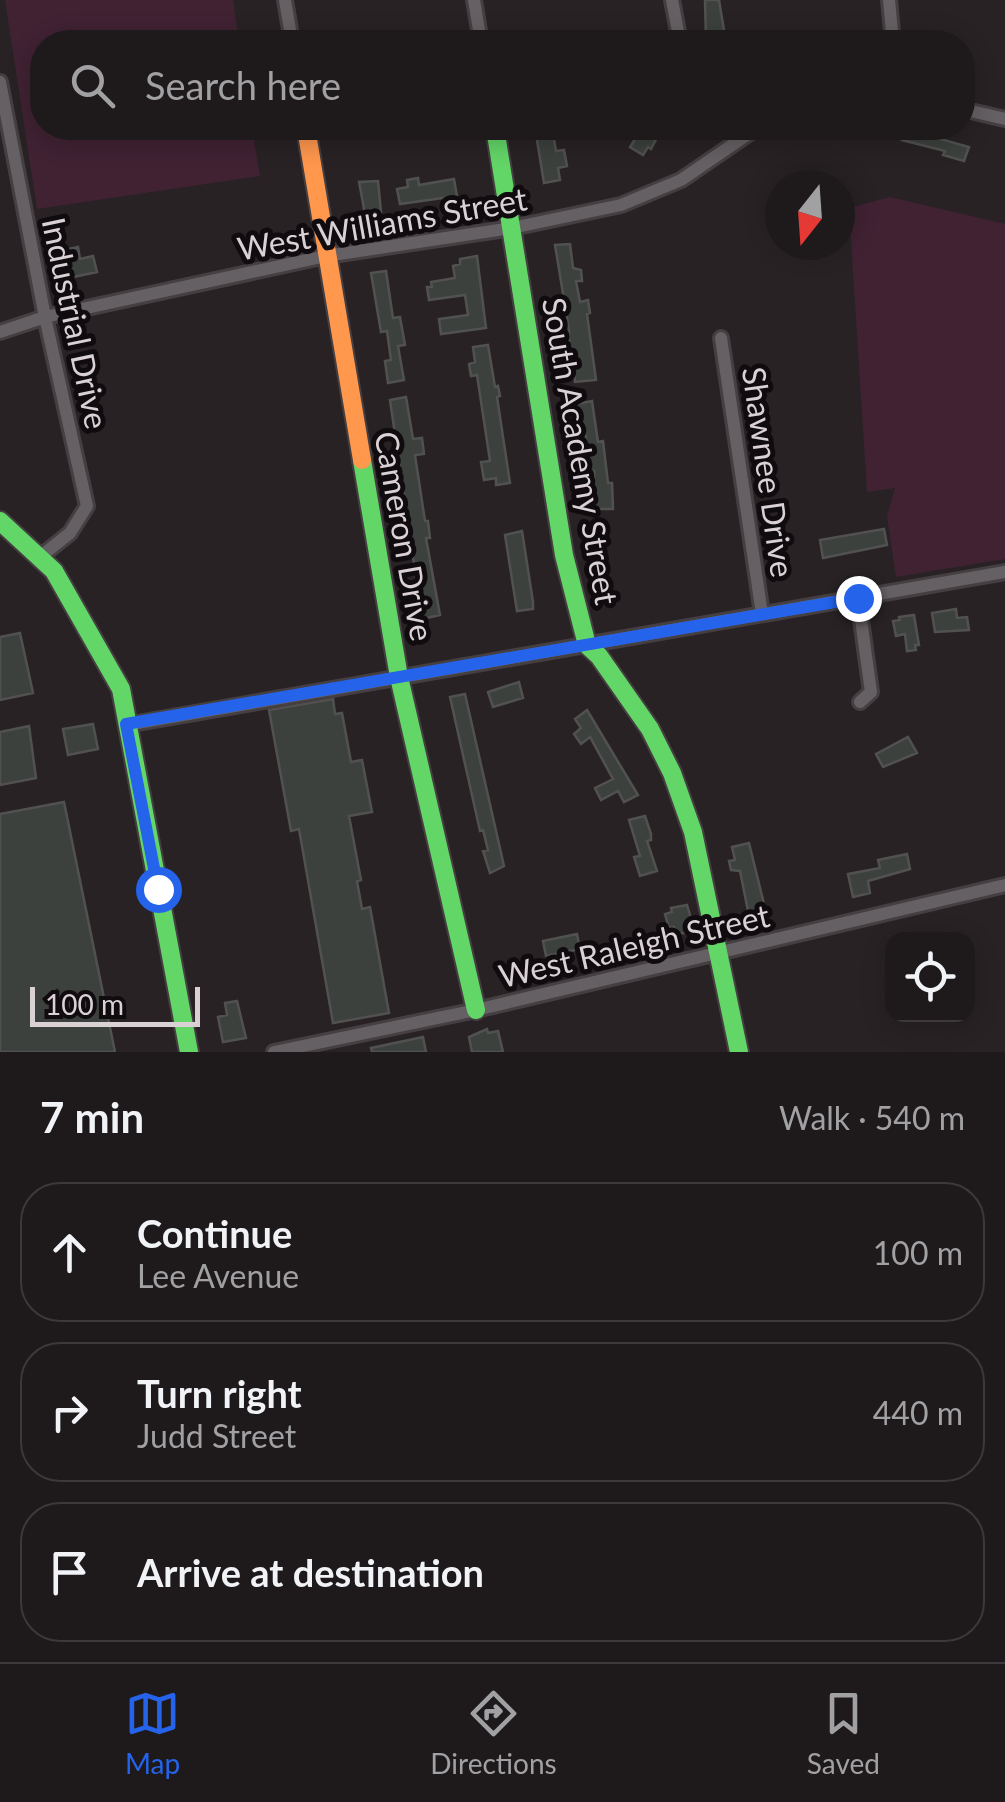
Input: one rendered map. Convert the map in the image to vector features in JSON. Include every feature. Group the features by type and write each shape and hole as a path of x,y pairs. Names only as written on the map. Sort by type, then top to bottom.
{"street":[{"path":"285,0 290,30"},
{"path":"474,0 479,30"},
{"path":"672,0 678,30"},
{"path":"889,0 892,30"},
{"name":"Industrial Drive","path":"0,82 45,317 87,506 70,533 40,556"},
{"path":"975,112 1005,120"},
{"name":"Cameron Drive","path":"308,140 399,677 476,1010"},
{"name":"South Academy Street","path":"497,140 564,555 587,645 650,729 672,773 693,832 739,1052"},
{"path":"732,140 734,144"},
{"name":"West Williams Street","path":"0,332 45,317 326,256 579,216 655,194 740,140"},
{"name":"Shawnee Drive","path":"721,338 762,614"},
{"path":"0,521 54,571 122,689 189,1052"},
{"path":"126,724 1005,572"},
{"path":"858,598 871,692 860,702"},
{"name":"West Raleigh Street","path":"274,1052 476,1010 1005,885"}],"shaded area":[{"path":"5,0 233,0 237,30 30,30 30,140 254,140 260,176 37,209"},
{"path":"890,197 1005,224 1005,559 896,577 887,516 895,488 867,492 852,260 855,206"}],"building":[{"path":"705,0 719,0 724,30 706,30"},
{"path":"537,140 554,140 556,151 564,150 567,166 558,168 560,180 544,183"},
{"path":"634,140 656,140 643,155 630,147"},
{"path":"902,140 944,140 969,147 964,161 943,155 945,151"},
{"path":"418,178 419,185 454,179 457,196 400,204 397,189 408,187 407,180"},
{"path":"378,181 381,212 365,214 359,182"},
{"path":"570,244 573,268 581,270 582,281 576,281 580,302 588,300 596,380 575,382 573,361 558,361 557,352 569,351 569,330 555,245"},
{"path":"78,247 80,259 93,256 97,272 64,279 60,264 67,262 64,250"},
{"path":"477,256 486,328 441,334 439,319 468,315 465,295 429,300 427,287 432,287 431,282 455,278 453,266 460,264 460,259"},
{"path":"386,271 393,318 400,317 405,345 398,346 404,380 388,383 385,361 391,360 387,331 381,332 371,273"},
{"path":"488,345 500,396 497,397 510,483 496,485 496,478 484,480 481,462 490,461 477,375 471,376 469,364 475,362 473,347"},
{"path":"406,397 413,439 422,438 424,454 415,455 440,615 422,619 390,400"},
{"path":"592,401 598,442 603,441 608,483 612,483 613,509 595,509 594,471 590,472 577,404"},
{"path":"884,529 887,545 823,558 820,540"},
{"path":"522,531 533,609 517,611 505,535"},
{"path":"956,609 957,618 967,617 969,630 935,632 932,613"},
{"path":"914,615 919,645 915,645 916,650 907,651 905,634 896,636 893,621"},
{"path":"20,633 33,693 0,700 0,637"},
{"path":"519,682 523,698 493,707 488,692"},
{"path":"465,694 504,866 490,873 483,851 488,850 483,830 480,831 450,697"},
{"path":"333,699 335,714 342,713 351,762 362,760 372,812 349,816 361,880 357,881 362,909 370,907 389,1013 333,1023 299,829 291,831 269,710"},
{"path":"587,710 638,795 624,802 618,791 601,800 595,788 613,779 590,737 581,744 574,734 581,728 575,719"},
{"path":"93,724 98,749 68,755 63,729"},
{"path":"29,726 36,778 0,785 0,732"},
{"path":"908,737 917,753 883,767 876,754"},
{"path":"64,802 115,1052 0,1052 0,814"},
{"path":"645,816 651,834 647,841 657,871 640,876 634,857 640,856 629,820"},
{"path":"749,843 766,912 749,916 740,871 731,870 729,861 735,860 732,847"},
{"path":"907,854 910,869 868,881 870,893 853,897 848,874 880,868 878,860"},
{"path":"687,905 695,932 676,934 674,927 669,928 665,914 672,912 671,908"},
{"path":"577,934 580,949 546,956 543,941"},
{"path":"237,1001 246,1038 223,1042 218,1017 227,1015 225,1003"},
{"path":"487,1029 488,1033 498,1031 503,1052 472,1052 469,1037"},
{"path":"423,1037 426,1052 372,1052 371,1048"}],"traffic: fast":[{"path":"497,140 564,555 587,645 650,729 672,773 693,832 739,1052"},
{"path":"362,460 399,677 476,1010"},
{"path":"0,521 54,571 121,689 189,1052"}],"traffic: slow":[{"path":"308,140 362,460"}],"route":[{"path":"158,889 126,724 858,598"}]}
